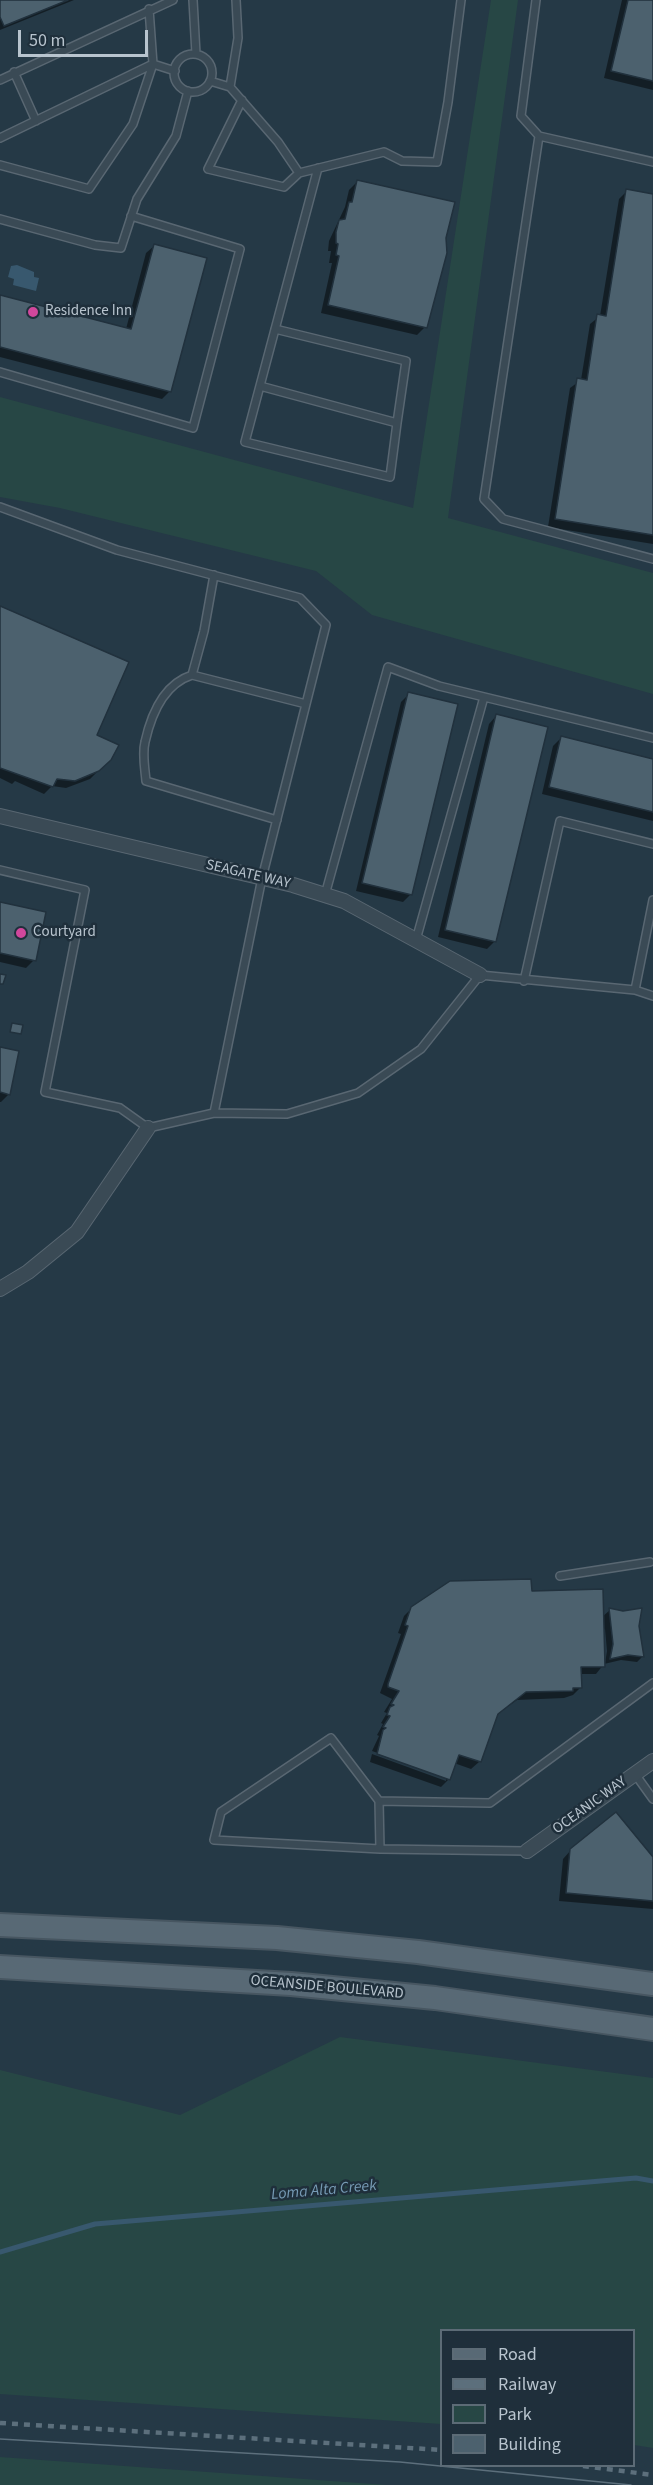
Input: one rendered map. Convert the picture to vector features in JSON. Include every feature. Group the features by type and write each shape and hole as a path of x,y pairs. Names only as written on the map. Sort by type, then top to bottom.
{"main road":[{"path":"0,1925 277,1938 418,1952 653,1984"},
{"name":"OCEANSIDE BOULEVARD","path":"0,1967 291,1984 435,1998 653,2029"}],"street":[{"name":"SEAGATE WAY","path":"0,816 262,878 344,901 480,975"},
{"path":"0,1289 28,1272 77,1232 148,1128"},
{"name":"OCEANIC WAY","path":"527,1851 653,1761"}],"lane":[{"path":"0,80 149,9 173,0"},
{"path":"193,0 196,54"},
{"path":"230,87 238,38 236,0"},
{"path":"242,100 208,169 284,187 298,173 384,152 402,161 437,162 448,102 461,0"},
{"path":"536,0 521,116 539,136 653,162"},
{"path":"0,165 89,189 133,124 153,64 149,9"},
{"path":"196,54 210,64 210,81 201,90 188,91 178,84 175,71 184,56 196,54"},
{"path":"0,138 153,64 175,71"},
{"path":"14,72 36,121"},
{"path":"210,81 230,87 278,142 298,173"},
{"path":"0,219 95,245 121,248 131,216 146,182 176,136 188,91"},
{"path":"539,136 484,499 503,519 653,560"},
{"path":"275,329 406,361 390,477 244,442 318,168"},
{"path":"0,372 192,428 240,249 131,216"},
{"path":"260,386 397,423"},
{"path":"0,507 117,550 300,598 326,625 262,878 214,1113"},
{"path":"192,675 204,631 214,575"},
{"path":"325,895 388,667 439,686 653,738"},
{"path":"277,820 146,781 144,744 156,707 178,680 192,675 306,704"},
{"path":"416,940 484,697"},
{"path":"524,981 560,821 653,844"},
{"path":"0,870 85,890 45,1092 120,1108 148,1128 214,1113 287,1114 358,1093 421,1049 480,975 634,990 653,996"},
{"path":"634,990 653,900"},
{"path":"560,1576 652,1563"},
{"path":"379,1801 490,1803 653,1683"},
{"path":"380,1849 379,1801 331,1738 221,1812 214,1840 380,1849 527,1851"},
{"path":"635,1774 653,1799"}],"green space":[{"path":"491,0 518,0 448,518 653,573 653,694 372,615 316,571 60,508 0,497 0,397 413,508"},
{"path":"340,2037 653,2078 653,2448 635,2445 635,2329 440,2329 440,2424 0,2394 0,2070 180,2115"},
{"path":"0,2457 387,2485 0,2485"}],"water":[{"path":"17,265 34,272 34,277 39,278 36,291 13,285 14,279 8,277 11,266"}],"building":[{"path":"0,0 68,0 4,26 0,17"},
{"path":"628,0 653,0 653,81 611,71"},
{"path":"357,180 455,202 446,238 447,253 427,328 328,305 339,256 336,255 338,244 336,243 336,232 339,220 345,219 349,202 352,202"},
{"path":"626,189 653,194 653,535 555,519 577,378 587,380 597,314 606,316"},
{"name":"Residence Inn","path":"154,244 207,258 171,392 0,347 0,295 131,329"},
{"path":"0,606 129,662 97,735 119,745 111,760 99,771 75,781 57,779 53,787 0,768"},
{"path":"408,692 458,704 412,895 362,883"},
{"path":"496,714 548,727 496,942 445,930"},
{"path":"561,736 653,759 653,812 549,787"},
{"name":"Courtyard","path":"0,902 46,912 36,961 0,953"},
{"path":"0,974 6,975 3,984 0,984"},
{"path":"12,1023 23,1025 21,1034 10,1032"},
{"path":"0,1047 19,1051 10,1095 0,1092"},
{"path":"531,1579 532,1591 603,1589 605,1667 581,1667 582,1688 573,1688 573,1691 526,1692 498,1714 481,1762 459,1755 450,1780 377,1754 383,1730 386,1728 383,1727 390,1716 387,1715 399,1691 388,1687 388,1684 408,1626 405,1625 411,1607 450,1581"},
{"path":"609,1608 623,1611 642,1608 639,1626 644,1657 628,1655 610,1659 613,1644"},
{"path":"616,1812 653,1857 653,1901 566,1893 570,1849"}],"waterway":[{"name":"Loma Alta Creek","path":"0,2252 95,2224 636,2178 653,2181"}],"tram line":[{"path":"0,2439 440,2466"},
{"path":"450,2467 631,2485"}],"railway":[{"path":"0,2423 440,2450"},
{"path":"591,2467 653,2475"}],"place":[{"name":"Residence Inn","path":"33,312"},
{"name":"Courtyard","path":"21,933"}]}
